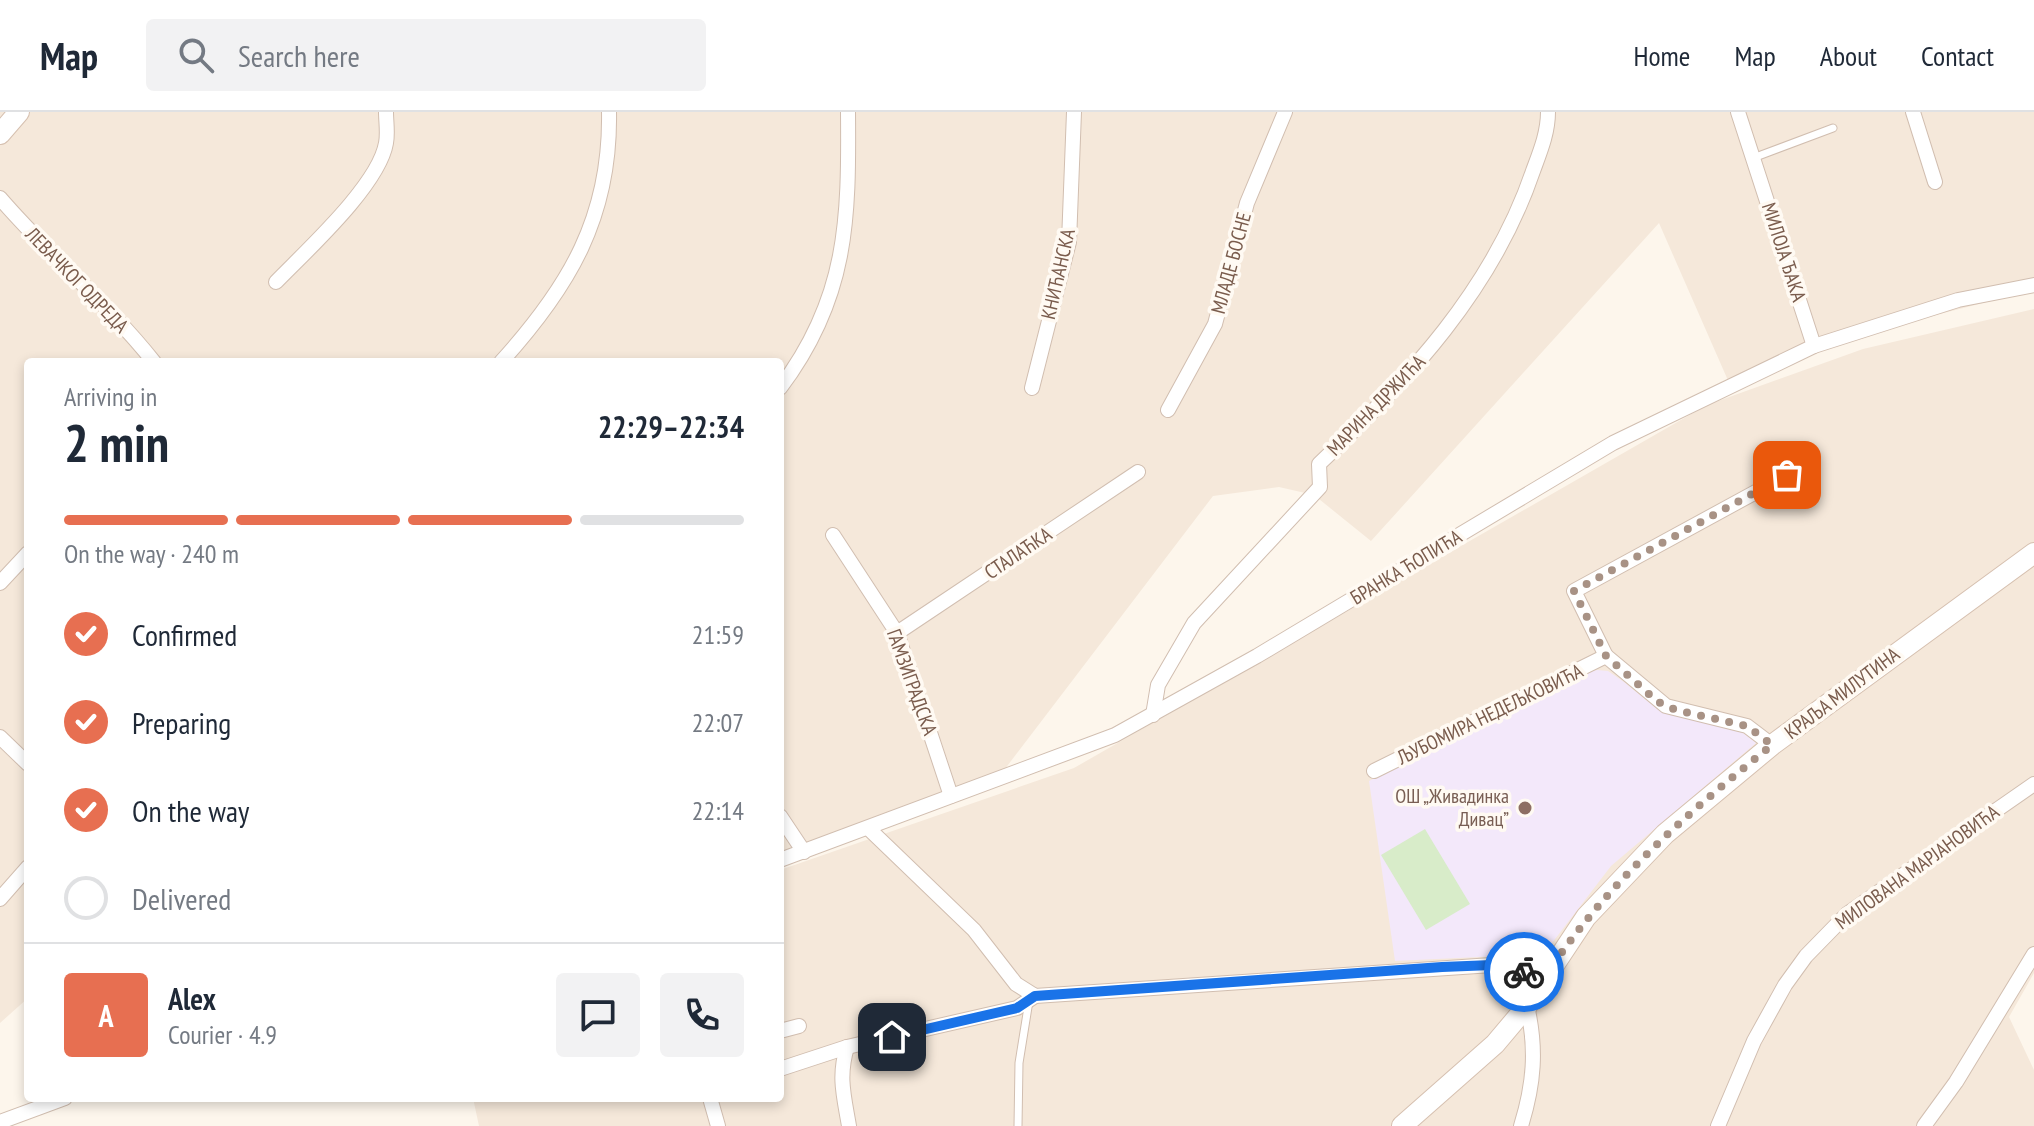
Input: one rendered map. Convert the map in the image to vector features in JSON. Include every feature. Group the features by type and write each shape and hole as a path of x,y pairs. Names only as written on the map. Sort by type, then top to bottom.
{"street":[{"path":"0,134 19,112"},
{"path":"276,282 318,239 377,168 386,143 386,112"},
{"path":"505,358 540,319 585,245 597,213 606,170 609,112"},
{"path":"784,382 818,327 833,290 849,206 848,112"},
{"name":"КНИЋАНСКА","path":"1032,388 1069,242 1074,112"},
{"name":"МЛАДЕ БОСНЕ","path":"1168,410 1215,324 1247,203 1285,112"},
{"name":"МАРИНА ДРЖИЋА","path":"1153,715 1158,685 1194,623 1320,487 1319,464 1366,420 1445,333 1463,308 1524,197 1544,141 1548,112"},
{"name":"МИЛОЈА ЂАКА","path":"1738,112 1814,346"},
{"path":"1913,112 1935,182"},
{"name":"ЛЕВАЧКОГ ОДРЕДА","path":"0,198 36,240 124,326 151,358"},
{"name":"БРАНКА ЋОПИЋА","path":"784,859 1052,761 1153,715 1613,443 1814,346 1958,300 2034,285"},
{"name":"СТАЛАЋКА","path":"897,633 1138,472"},
{"name":"ЉУБОМИРА НЕДЕЉКОВИЋА","path":"1772,745 1747,726 1666,706 1606,656 1574,591 1787,475"},
{"name":"ГАМЗИГРАДСКА","path":"833,535 897,633 951,796"},
{"name":"КРАЉА МИЛУТИНА","path":"1402,1126 1481,1059 1527,1006 1586,917 1665,834 1772,745 2034,553"},
{"path":"0,583 24,557"},
{"name":"ЉУБОМИРА НЕДЕЉКОВИЋА","path":"1374,771 1606,656"},
{"path":"0,737 24,760"},
{"name":"МИЛОВАНА МАРЈАНОВИЋА","path":"1718,1126 1754,1041 1785,985 1806,956 1847,914 2034,784"},
{"path":"784,822 804,852"},
{"path":"868,828 974,930 1016,984 1032,999"},
{"path":"0,899 24,872"},
{"path":"1924,1126 1956,1082 2034,954"},
{"path":"784,1068 847,1047 1017,1008 1032,999 1492,965 1524,972 1541,983"},
{"path":"1521,1126 1534,1070 1534,1036 1527,1006"},
{"path":"784,1030 799,1026"},
{"path":"847,1047 840,1070 840,1088 849,1126"},
{"path":"0,1122 54,1102"},
{"path":"716,1102 718,1126"}],"lane":[{"path":"1753,158 1833,128"},
{"path":"1018,1126 1019,1063 1032,999"}],"shaded area":[{"path":"0,112 2034,112 2034,290 1814,346 1730,385 1659,223 1371,541 1314,495 1279,487 1213,496 995,782 784,859 784,358 24,358 24,1002 0,1023"},
{"path":"2034,309 2034,973 2009,1017 2034,1070 2034,1126 479,1126 474,1102 784,1102 784,869 1074,768 1707,405 1863,349"},
{"name":"ОШ „Живадинка Дивац”","path":"1608,671 1657,709 1743,733 1756,743 1611,866 1539,960 1521,955 1395,961 1369,781 1580,674"}],"green space":[{"path":"1425,829 1470,904 1426,930 1381,855"}],"way so far":[{"path":"1524,972 1541,983 1586,917 1642,856 1698,805 1772,745 1747,726 1676,710 1658,702 1606,656 1574,591 1787,475"}],"place":[{"name":"ОШ „Живадинка Дивац”","path":"1525,808"}],"route":[{"path":"892,1037 1017,1008 1035,996 1442,967 1492,965 1524,972"}]}
